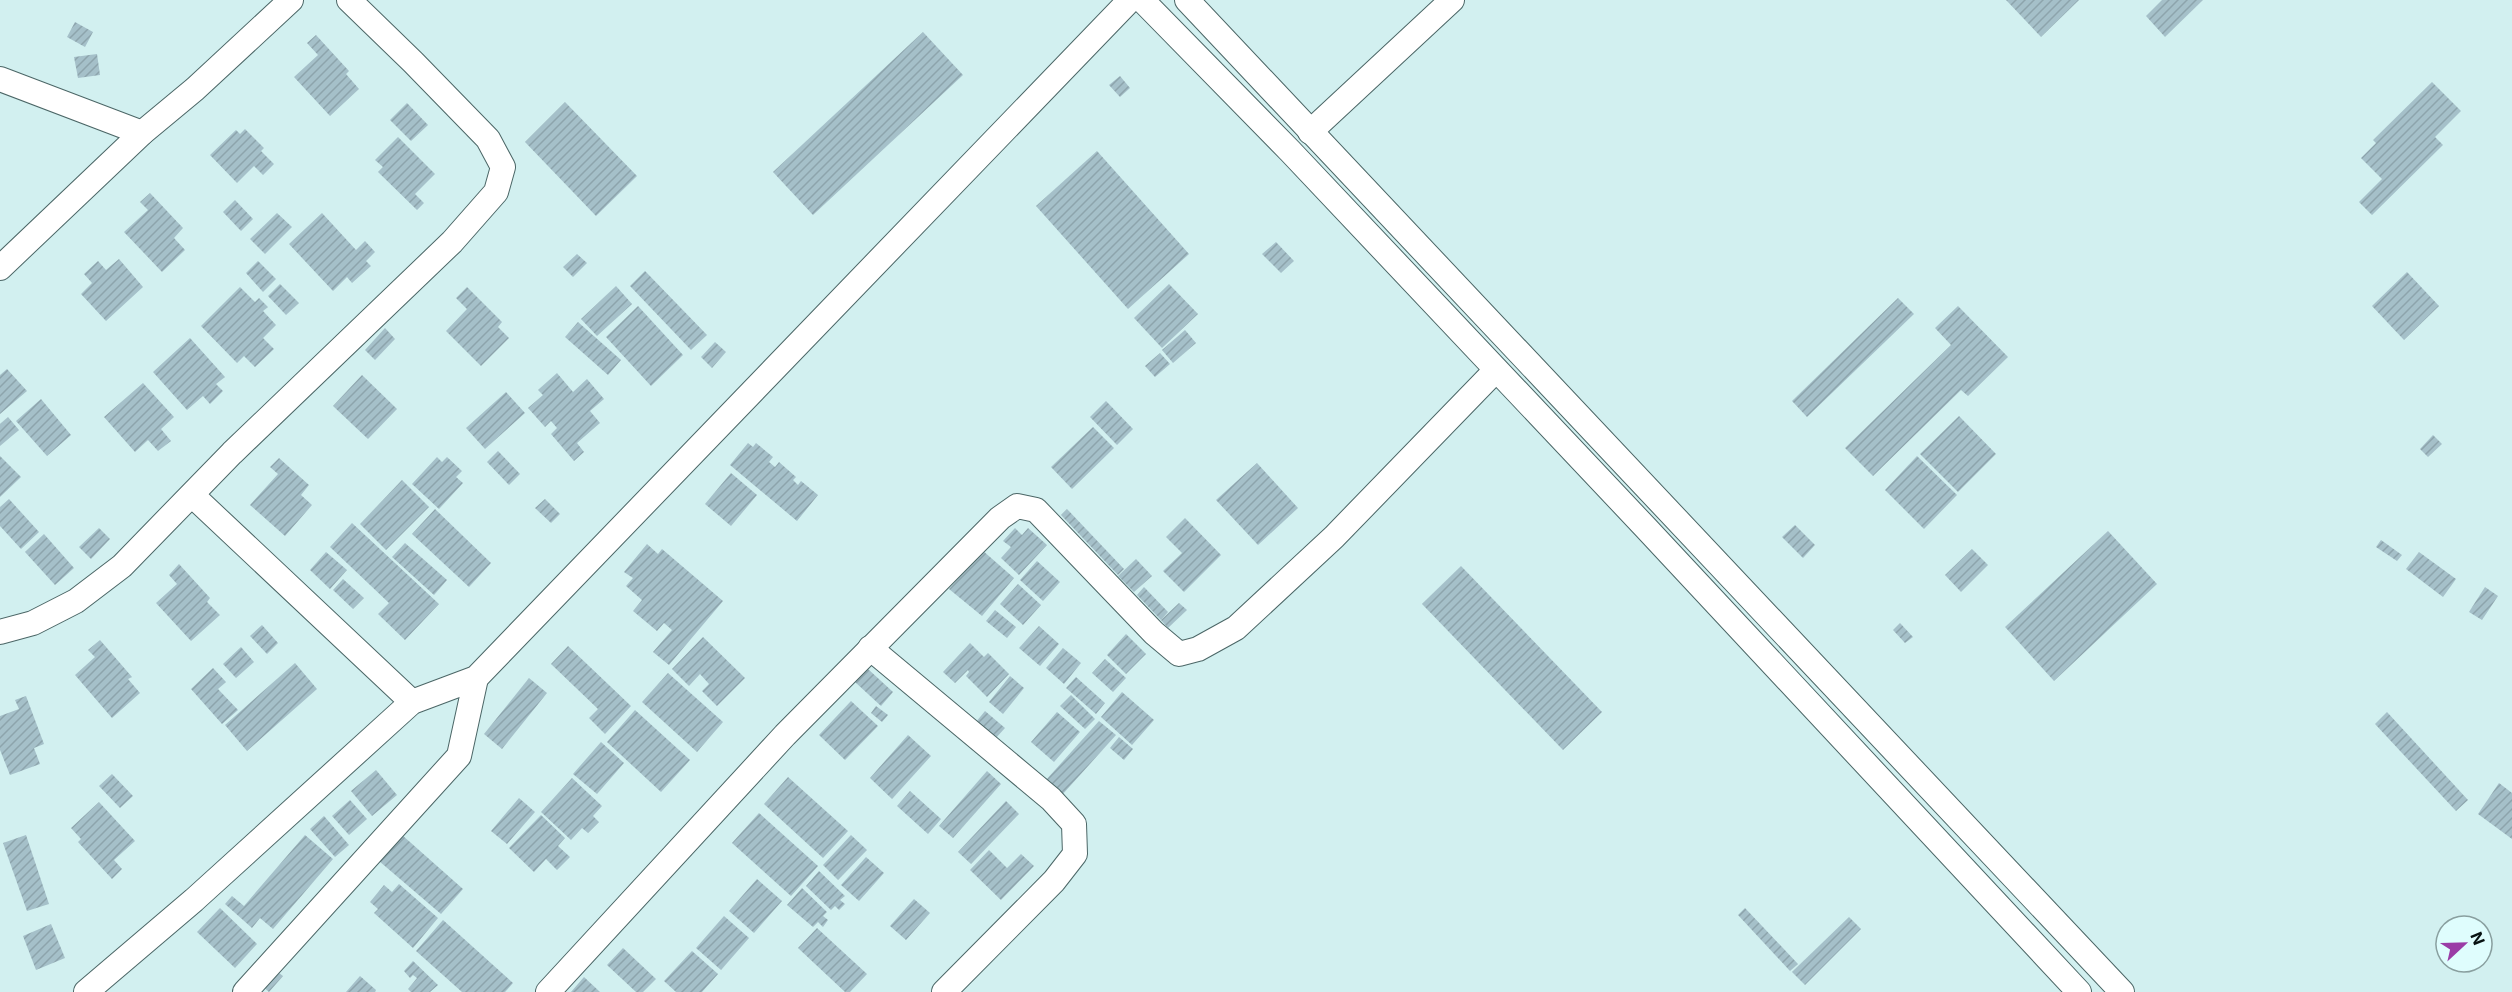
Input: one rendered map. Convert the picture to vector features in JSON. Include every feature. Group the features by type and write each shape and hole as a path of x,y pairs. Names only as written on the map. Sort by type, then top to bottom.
{"street":[{"path":"0,268 142,133 195,89 291,0"},
{"path":"0,632 33,623 76,601 122,566 232,453 452,243 496,192 503,167 488,139 349,0"},
{"path":"86,992 194,900 412,702 476,678 1130,0"},
{"path":"1142,0 1290,151 2079,992"},
{"path":"1187,0 2122,992"},
{"path":"1310,132 1452,0"},
{"path":"0,79 142,133"},
{"path":"548,992 785,735 1000,518 1017,506 1036,510 1154,633 1179,654 1197,649 1236,628 1317,552 1496,370"},
{"path":"192,495 412,702"},
{"path":"870,648 1051,799 1074,824 1075,854 1054,881 944,992"},
{"path":"245,992 459,756 476,678"}],"building":[{"path":"2006,0 2079,0 2041,37"},
{"path":"2162,0 2203,0 2165,37 2146,16"},
{"path":"75,22 93,32 85,47 67,37"},
{"path":"923,32 963,75 813,215 773,172"},
{"path":"316,35 349,71 346,74 359,89 330,116 294,77 318,55 307,43"},
{"path":"97,54 100,75 78,78 74,57"},
{"path":"1120,76 1130,88 1120,97 1109,85"},
{"path":"2432,82 2461,111 2435,137 2443,145 2372,215 2359,202 2382,179 2361,158 2376,143 2373,140"},
{"path":"565,102 637,176 596,216 525,142"},
{"path":"407,103 428,125 411,141 390,120"},
{"path":"245,129 264,148 261,151 274,164 263,175 254,166 237,183 210,155 236,130 240,134"},
{"path":"398,137 435,174 415,194 424,203 417,210 378,172 383,167 375,160"},
{"path":"1097,151 1189,254 1128,309 1036,206"},
{"path":"150,193 183,228 174,238 185,250 162,272 124,232 148,210 140,202"},
{"path":"235,200 253,219 241,231 223,212"},
{"path":"277,213 292,227 265,254 250,239"},
{"path":"322,213 356,250 365,241 375,252 366,261 371,266 352,283 347,277 333,291 289,244"},
{"path":"1276,242 1294,261 1281,273 1262,254"},
{"path":"577,254 587,263 573,277 563,267"},
{"path":"119,259 143,287 106,321 81,294 92,283 84,274 98,261 106,270"},
{"path":"258,261 276,279 263,292 246,273"},
{"path":"645,271 707,335 691,350 630,286"},
{"path":"2407,272 2439,306 2404,340 2372,306"},
{"path":"280,284 299,303 286,315 268,296"},
{"path":"1169,284 1198,314 1162,348 1134,318"},
{"path":"616,286 632,304 597,336 581,319"},
{"path":"240,287 255,302 259,298 268,307 263,311 276,325 263,338 274,349 255,367 244,356 237,363 201,326"},
{"path":"467,287 502,322 498,327 509,338 481,366 446,331 467,309 456,298"},
{"path":"1898,298 1914,314 1807,417 1792,401"},
{"path":"638,306 683,355 651,386 606,337"},
{"path":"1958,306 2008,357 1968,396 1961,390 1873,476 1845,448 1951,345 1935,328"},
{"path":"578,322 621,360 608,375 565,337"},
{"path":"385,328 395,339 375,360 365,350"},
{"path":"1185,330 1196,343 1173,363 1162,350"},
{"path":"190,338 225,377 216,384 223,391 210,404 203,396 187,410 153,372"},
{"path":"715,342 726,352 712,368 701,357"},
{"path":"1160,353 1170,364 1155,377 1145,366"},
{"path":"7,369 27,391 0,414 0,375"},
{"path":"557,373 573,392 587,379 604,399 590,411 600,423 577,443 584,452 574,461 551,434 557,428 551,421 545,427 528,408 543,395 538,390"},
{"path":"362,375 397,409 368,439 333,406"},
{"path":"143,383 174,417 161,429 171,441 158,451 148,440 135,452 104,417"},
{"path":"506,392 525,413 485,449 466,428"},
{"path":"41,399 71,435 47,456 16,421"},
{"path":"1106,401 1133,429 1117,445 1090,417"},
{"path":"1959,416 1996,454 1958,492 1920,454"},
{"path":"8,417 19,430 0,446 0,424"},
{"path":"1093,427 1114,448 1072,489 1051,467"},
{"path":"2433,435 2442,444 2428,457 2420,449"},
{"path":"748,443 753,447 756,443 773,457 769,462 775,467 779,462 796,477 793,480 798,485 801,481 818,495 797,521 730,465"},
{"path":"498,451 520,474 509,485 487,462"},
{"path":"0,456 21,477 0,497"},
{"path":"1917,456 1957,495 1924,529 1885,490"},
{"path":"437,457 442,462 447,457 462,471 456,477 463,483 439,509 412,484"},
{"path":"279,458 309,485 301,495 312,505 285,536 250,505 278,474 270,467"},
{"path":"1257,463 1298,508 1258,545 1216,500"},
{"path":"731,473 757,495 731,526 705,504"},
{"path":"402,480 429,507 386,550 360,524"},
{"path":"9,499 39,532 21,549 0,526 0,507"},
{"path":"545,499 560,514 551,523 535,508"},
{"path":"435,509 491,563 469,587 412,534"},
{"path":"1067,509 1124,569 1118,575 1061,515"},
{"path":"1185,518 1221,555 1184,592 1163,571 1182,553 1166,537"},
{"path":"352,523 439,604 405,640 378,614 389,603 330,547"},
{"path":"1795,525 1815,545 1803,558 1782,537"},
{"path":"99,528 110,539 91,559 79,547"},
{"path":"1015,528 1022,535 1028,528 1047,545 1019,575 1001,558 1011,547 1003,541"},
{"path":"2108,531 2157,584 2054,681 2005,627"},
{"path":"44,534 74,568 55,585 25,552"},
{"path":"2381,540 2402,555 2397,561 2376,547"},
{"path":"405,543 447,580 434,595 392,557"},
{"path":"647,544 658,554 662,549 723,601 669,665 653,652 672,630 664,623 657,631 633,611 642,600 626,586 633,578 624,572"},
{"path":"1972,549 1988,565 1961,592 1945,575"},
{"path":"982,550 1014,578 982,616 949,589"},
{"path":"326,552 347,570 330,589 310,570"},
{"path":"2419,552 2456,579 2443,597 2406,569"},
{"path":"1136,559 1152,576 1134,592 1118,576"},
{"path":"1037,561 1060,582 1043,601 1020,580"},
{"path":"179,564 210,598 207,602 220,615 191,641 156,603 177,584 169,575"},
{"path":"1461,566 1602,712 1563,750 1422,604"},
{"path":"343,579 364,598 353,609 333,590"},
{"path":"1018,584 1041,605 1023,625 1000,604"},
{"path":"1144,587 1168,612 1161,620 1137,595"},
{"path":"2485,587 2498,596 2482,620 2469,612"},
{"path":"1179,603 1187,610 1168,628 1161,620"},
{"path":"995,610 1016,627 1007,638 986,621"},
{"path":"1900,623 1913,637 1905,643 1893,630"},
{"path":"262,625 278,643 267,654 250,636"},
{"path":"1039,626 1059,644 1040,666 1019,648"},
{"path":"1126,634 1146,654 1126,674 1107,655"},
{"path":"703,637 745,678 717,706 702,691 709,684 700,674 689,686 672,669"},
{"path":"100,640 132,677 128,679 140,693 112,718 75,675 95,657 88,650"},
{"path":"970,643 984,657 988,653 1009,674 987,697 966,676 968,670 955,683 943,672"},
{"path":"568,646 631,706 605,734 589,718 598,709 551,664"},
{"path":"241,647 254,662 236,678 223,664"},
{"path":"1063,648 1081,663 1064,684 1046,668"},
{"path":"1105,659 1126,678 1113,692 1092,673"},
{"path":"295,663 317,689 247,751 225,725"},
{"path":"213,668 226,682 218,689 238,710 222,724 191,689"},
{"path":"868,669 893,692 881,706 855,682"},
{"path":"668,673 723,722 697,752 642,702"},
{"path":"1010,676 1024,688 1003,714 989,702"},
{"path":"1076,677 1105,703 1096,714 1066,688"},
{"path":"529,678 547,693 502,749 484,734"},
{"path":"1122,692 1154,720 1132,745 1101,717"},
{"path":"1071,695 1095,719 1085,729 1060,706"},
{"path":"26,696 44,744 34,748 40,764 10,775 0,750 0,716 19,709 15,700"},
{"path":"851,701 878,726 845,760 819,735"},
{"path":"876,706 888,715 882,722 871,713"},
{"path":"635,710 690,760 661,792 607,742"},
{"path":"985,711 1005,728 995,739 976,722"},
{"path":"1057,712 1080,732 1054,762 1031,742"},
{"path":"2387,712 2468,800 2456,811 2375,724"},
{"path":"1099,721 1116,735 1062,795 1046,780"},
{"path":"908,735 931,756 892,799 870,778"},
{"path":"1119,737 1133,749 1124,760 1110,748"},
{"path":"601,742 624,763 597,794 573,774"},
{"path":"376,770 397,795 372,816 351,791"},
{"path":"987,771 1001,784 953,838 939,826"},
{"path":"112,774 133,796 120,808 99,786"},
{"path":"788,777 848,831 823,858 764,804"},
{"path":"572,778 602,806 593,816 599,822 588,833 582,828 571,840 541,812"},
{"path":"2499,783 2512,793 2512,839 2478,814"},
{"path":"910,791 941,819 928,834 897,806"},
{"path":"519,798 535,812 507,844 491,831"},
{"path":"350,800 367,819 349,835 332,816"},
{"path":"1006,801 1019,814 971,864 958,852"},
{"path":"99,802 135,841 114,860 122,869 112,879 78,842 81,839 71,828"},
{"path":"759,813 818,866 791,896 732,843"},
{"path":"541,815 565,838 558,846 570,857 557,870 546,859 534,872 509,848"},
{"path":"324,816 349,845 335,857 310,829"},
{"path":"26,835 49,904 27,911 3,843"},
{"path":"305,835 333,859 273,929 260,918 252,928 225,904 232,896 244,906"},
{"path":"402,835 463,889 441,914 379,861"},
{"path":"851,835 867,850 838,880 823,865"},
{"path":"989,850 1007,868 1021,854 1034,866 1001,900 970,870"},
{"path":"866,857 884,873 859,901 841,885"},
{"path":"819,871 845,896 840,900 845,904 839,910 835,906 831,910 806,886"},
{"path":"757,879 782,901 754,933 729,911"},
{"path":"399,884 438,918 413,948 374,913 378,909 370,902 384,885 392,892"},
{"path":"802,888 827,912 823,916 828,920 823,927 818,922 813,927 787,905"},
{"path":"914,899 930,913 906,940 890,926"},
{"path":"220,908 257,944 235,968 197,932"},
{"path":"1745,908 1798,964 1790,971 1738,915"},
{"path":"724,916 749,938 721,970 696,948"},
{"path":"1849,917 1861,929 1805,985 1792,972"},
{"path":"443,920 513,983 505,992 462,992 416,951"},
{"path":"51,924 65,958 36,970 23,936"},
{"path":"817,928 867,974 850,992 845,992 798,948"},
{"path":"623,948 656,979 643,992 636,992 607,965"},
{"path":"692,951 718,974 702,992 676,992 664,981"},
{"path":"413,961 438,985 430,992 411,992 408,989 417,978 413,975 410,978 404,971"},
{"path":"274,969 283,976 269,992 261,985"},
{"path":"360,976 376,990 375,992 346,992"},
{"path":"584,977 600,992 571,992"}]}
